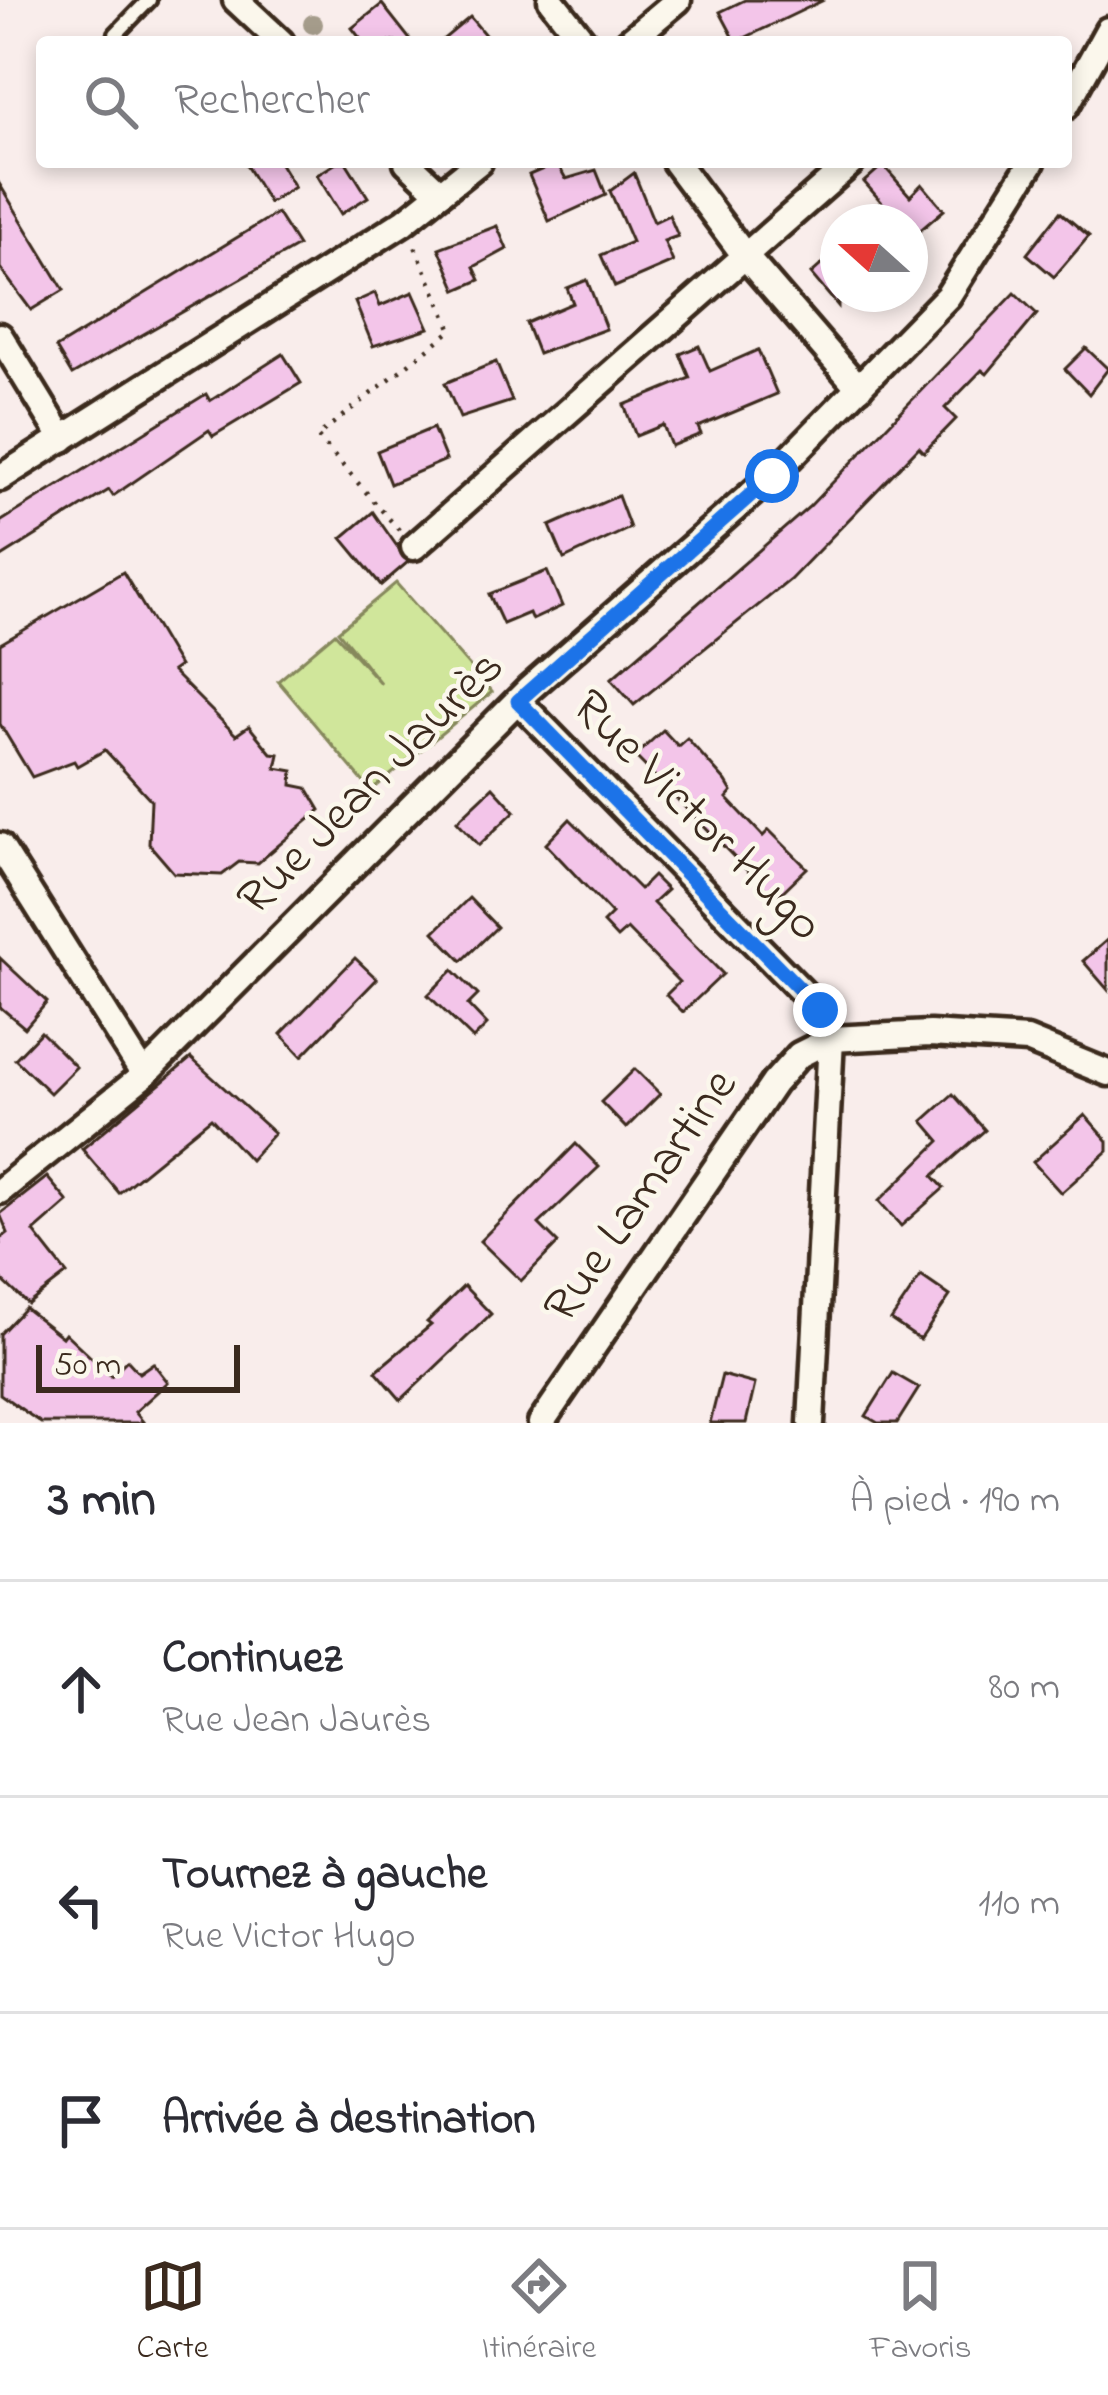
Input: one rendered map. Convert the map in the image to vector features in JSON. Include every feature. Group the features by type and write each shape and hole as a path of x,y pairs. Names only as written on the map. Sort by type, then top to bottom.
{"street":[{"path":"236,0 274,36"},
{"path":"551,0 579,36"},
{"path":"635,36 678,0"},
{"path":"1072,99 1100,69 1108,30"},
{"path":"413,168 440,194"},
{"path":"0,478 404,222 472,168"},
{"path":"679,168 745,256 859,388"},
{"path":"414,547 844,168"},
{"name":"Rue Jean Jaurès","path":"0,1191 144,1075 518,701 772,476 948,296 1028,168"},
{"path":"0,336 63,439"},
{"name":"Rue Victor Hugo","path":"518,701 798,983 820,1010 831,1039"},
{"path":"0,846 144,1075"},
{"path":"811,1423 831,1039 984,1034 1049,1047 1108,1073"},
{"name":"Rue Lamartine","path":"541,1423 774,1084 800,1055 831,1039"}],"lane":[{"path":"116,34 149,0"}],"path":[{"path":"404,222 452,331 317,436 414,547"}],"green space":[{"path":"396,583 492,692 371,791 278,681 335,633 381,684 338,631"}],"building":[{"path":"745,0 824,0 749,36 733,36 720,12"},
{"path":"382,4 407,36 358,36 352,28"},
{"path":"470,17 486,36 447,36"},
{"path":"248,168 283,168 294,187 269,203"},
{"path":"328,168 350,168 368,197 341,214 317,175"},
{"path":"560,168 566,179 596,170 606,195 549,221 529,175"},
{"path":"880,168 886,168 910,196 922,184 944,210 928,224 928,204 883,204 864,182"},
{"path":"634,173 654,222 669,215 678,236 664,241 673,262 615,287 601,255 632,242 610,191"},
{"path":"0,185 64,290 31,310 0,268"},
{"path":"1060,212 1089,236 1054,277 1027,254"},
{"path":"277,213 298,246 72,375 56,348"},
{"path":"497,226 507,249 474,267 480,280 457,290 439,248"},
{"path":"587,280 606,329 538,354 526,323 573,303 567,288"},
{"path":"413,292 429,328 373,346 355,302 375,293 380,306"},
{"path":"1015,293 1037,314 987,374 982,370 945,408 956,419 924,452 919,447 790,580 634,705 611,679 809,507"},
{"path":"699,346 710,371 758,350 777,394 698,427 701,434 671,446 663,425 636,436 624,405 690,378 680,354"},
{"path":"1086,348 1108,369 1089,394 1065,369"},
{"path":"283,354 301,383 213,436 209,430 113,496 109,490 0,558 0,522 206,394 210,401"},
{"path":"496,362 512,401 460,418 445,383"},
{"path":"433,428 446,460 390,484 377,451"},
{"path":"618,496 630,528 564,559 550,526"},
{"path":"373,512 408,562 381,585 342,538"},
{"path":"547,571 562,606 532,620 529,613 503,624 489,594"},
{"path":"123,572 179,666 172,671 236,735 249,726 271,753 279,754 276,768 293,771 292,785 307,788 320,810 258,863 239,862 222,875 174,873 149,844 151,800 105,750 77,766 74,761 32,777 0,724 0,644"},
{"path":"663,730 678,746 687,738 726,782 732,792 727,798 763,836 769,830 807,868 775,899 635,756"},
{"path":"493,787 515,811 479,845 457,821"},
{"path":"570,819 640,889 653,876 667,890 653,903 723,974 683,1012 666,995 679,982 627,929 617,938 603,923 612,914 546,844"},
{"path":"469,898 497,927 462,961 434,932"},
{"path":"1108,939 1108,990 1083,961"},
{"path":"0,958 47,1002 25,1028 0,1007"},
{"path":"355,958 377,979 302,1056 281,1034"},
{"path":"453,970 478,995 468,1005 487,1025 473,1039 428,995"},
{"path":"41,1032 76,1067 50,1093 15,1059"},
{"path":"191,1058 274,1133 250,1160 211,1118 119,1193 82,1149"},
{"path":"635,1069 660,1094 626,1128 601,1102"},
{"path":"953,1094 985,1130 933,1176 944,1188 901,1226 879,1201 940,1141 923,1121"},
{"path":"1085,1115 1108,1141 1108,1151 1061,1193 1033,1162"},
{"path":"576,1144 599,1167 539,1224 558,1243 521,1281 480,1241"},
{"path":"47,1177 68,1202 34,1232 67,1274 28,1304 0,1278 0,1239 8,1233 0,1214"},
{"path":"921,1276 950,1296 920,1340 891,1320"},
{"path":"464,1286 491,1314 401,1400 376,1371 431,1325 427,1322"},
{"path":"25,1308 62,1337 65,1333 111,1376 127,1360 139,1373 153,1363 168,1382 135,1412 144,1423 41,1423 0,1394 0,1334"},
{"path":"893,1373 919,1388 897,1423 878,1423 866,1416"},
{"path":"722,1375 755,1384 746,1423 710,1423"}],"route":[{"path":"772,476 518,701 820,1010"}]}
